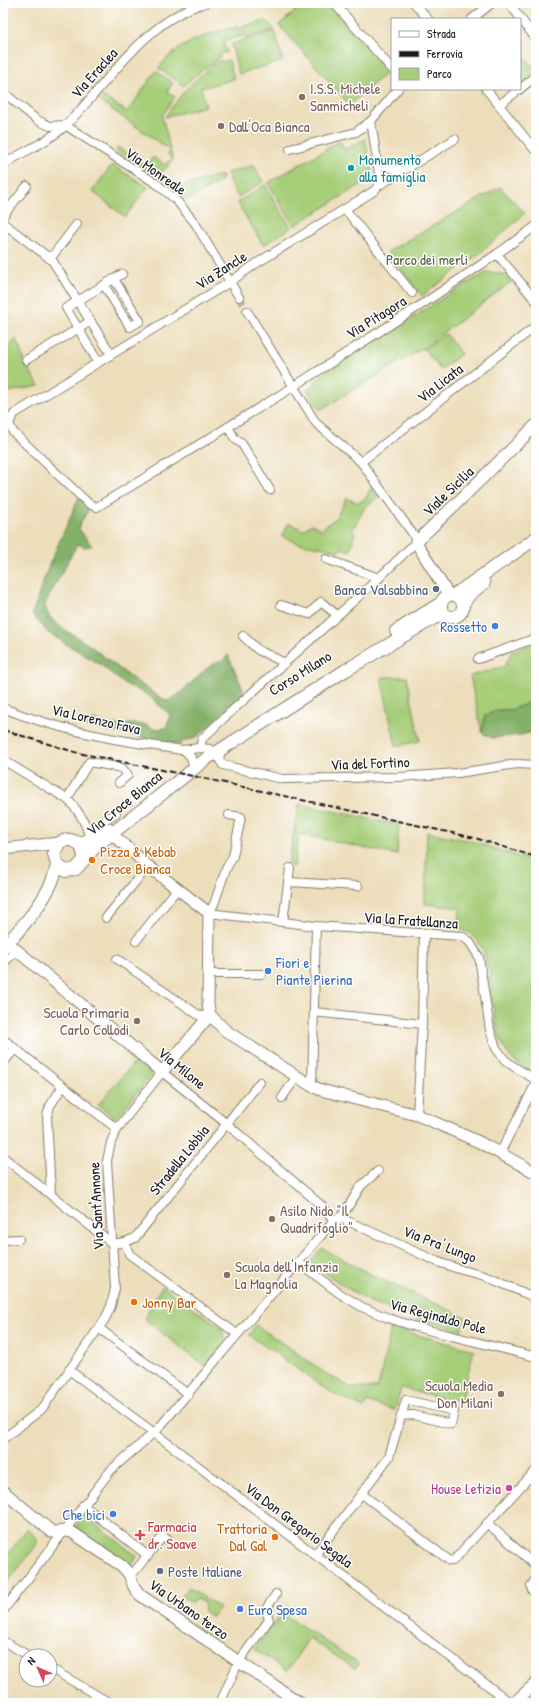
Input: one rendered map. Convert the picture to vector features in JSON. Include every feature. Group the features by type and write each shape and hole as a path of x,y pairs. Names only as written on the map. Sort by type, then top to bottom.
{"main road":[{"name":"Corso Milano","path":"181,773 192,762 210,749 434,618 447,602 536,538"},
{"path":"463,604 461,600 447,602 451,617 456,616 461,612 463,604 475,589 536,548"},
{"name":"Corso Milano","path":"181,773 210,749"},
{"name":"Via Croce Bianca","path":"9,947 36,918 70,871 79,867 95,847 112,834 181,773"},
{"name":"Via Croce Bianca","path":"59,843 66,840 85,838 109,828 181,773"},
{"name":"Via Croce Bianca","path":"84,859 82,847 85,838"},
{"path":"9,947 46,894 56,875 54,850 59,843"},
{"path":"55,862 63,870 70,871"}],"street":[{"name":"Via Eraclea","path":"3,165 52,137 112,76 155,29 188,6 206,3"},
{"path":"334,3 391,68"},
{"path":"414,3 427,18"},
{"path":"473,18 492,3"},
{"path":"509,3 520,18"},
{"path":"521,19 536,39"},
{"path":"521,88 536,76"},
{"path":"290,149 356,132 371,121 397,90"},
{"path":"487,90 534,149"},
{"path":"499,105 519,90"},
{"path":"3,92 37,120 50,126 65,125"},
{"path":"371,121 380,180 378,186"},
{"name":"Via Monreale","path":"65,125 157,184 176,200 195,223 239,297"},
{"name":"Via Zancle","path":"97,507 89,504 13,432 9,423 14,414 230,282 374,191 378,186 455,139"},
{"path":"378,164 395,169 407,169"},
{"path":"3,216 26,186"},
{"path":"345,208 412,293"},
{"path":"3,223 50,259 111,354"},
{"path":"50,259 77,224"},
{"name":"Via Pitagora","path":"97,507 293,387 421,305 536,226"},
{"path":"497,254 536,301"},
{"path":"98,362 66,308 122,274"},
{"path":"104,284 130,327 140,321 114,279"},
{"path":"247,311 316,423 362,462 412,534 447,602"},
{"path":"26,360 91,321"},
{"name":"Via Licata","path":"362,462 536,326"},
{"name":"Viale Sicilia","path":"210,749 200,744 205,736 379,578 461,500 536,424"},
{"path":"228,427 236,439 242,444 270,490"},
{"path":"326,558 379,578"},
{"path":"281,605 309,614 321,602 337,615"},
{"path":"243,636 258,650 285,663"},
{"path":"478,659 536,638"},
{"name":"Via Lorenzo Fava","path":"3,708 25,717 77,732 184,750 210,749"},
{"name":"Via del Fortino","path":"210,749 223,765 282,779 360,778 458,773 517,764 536,765"},
{"path":"184,750 191,757 192,762"},
{"path":"3,760 73,804 85,838"},
{"path":"67,799 89,762 122,768 128,775 119,782"},
{"name":"Via Croce Bianca","path":"85,838 116,813"},
{"path":"229,815 241,816 233,856 209,913 208,1005 210,1015 226,1031 312,1086 321,1090 417,1115 456,1131 536,1173"},
{"path":"112,834 148,866 209,913"},
{"path":"3,848 59,843"},
{"path":"28,846 48,853 55,862"},
{"path":"106,918 148,866"},
{"path":"282,922 290,868"},
{"name":"Via la Fratellanza","path":"288,882 358,886"},
{"path":"136,941 178,888"},
{"name":"Via la Fratellanza","path":"209,913 316,926 460,936 469,941 475,948 481,965 490,1030 496,1048 505,1060 536,1080"},
{"path":"312,1086 316,926"},
{"path":"417,1115 422,1024 424,934"},
{"path":"3,964 9,947"},
{"name":"Via Milone","path":"9,947 226,1124 317,1203 334,1220"},
{"path":"117,959 200,1016 210,1015"},
{"path":"208,974 262,974"},
{"path":"314,1012 422,1024"},
{"name":"Via Sant'Annone","path":"3,1439 42,1409 100,1329 111,1306 114,1288 113,1244 107,1161 111,1142 117,1129 210,1015"},
{"path":"3,1039 117,1129"},
{"path":"3,1063 15,1049"},
{"path":"282,1098 296,1076"},
{"name":"Stradella Lobbia","path":"113,1244 125,1242 135,1238 260,1082"},
{"path":"500,1153 536,1083"},
{"path":"51,1195 47,1116 50,1106 63,1086"},
{"path":"3,1157 113,1244"},
{"path":"3,1611 111,1470 154,1433 334,1220 343,1215 361,1186 378,1172"},
{"name":"Via Pra' Lungo","path":"334,1220 343,1219 438,1262 486,1276 536,1298"},
{"path":"3,1240 19,1239"},
{"path":"125,1242 129,1254 238,1334"},
{"name":"Via Reginaldo Pole","path":"298,1262 339,1293 362,1307 388,1318 416,1327 536,1357"},
{"path":"100,1329 188,1394"},
{"name":"Via Don Gregorio Segala","path":"69,1370 511,1703"},
{"path":"315,1555 389,1457 401,1416 406,1400 454,1411 451,1424 413,1415 401,1416"},
{"path":"362,1494 450,1561 456,1560 487,1523 536,1470"},
{"name":"Via Urbano terzo","path":"3,1491 52,1532 70,1531 122,1566 129,1574 134,1587 140,1595 300,1703"},
{"path":"83,1505 148,1556"},
{"path":"487,1523 536,1567"},
{"name":"Via Urbano terzo","path":"129,1574 135,1571 163,1536 168,1540"},
{"path":"536,1578 531,1586 536,1595"},
{"path":"220,1703 239,1661 269,1620 266,1609 276,1594"},
{"path":"3,1641 18,1650"},
{"path":"58,1673 110,1703"},
{"path":"514,1703 536,1682"}],"green space":[{"path":"304,3 327,3 388,71 350,105 279,25"},
{"path":"267,21 274,30 245,38 243,26"},
{"path":"240,26 242,36 223,41 227,52 220,54 221,57 194,76 184,86 158,68 175,51 185,45 217,32"},
{"path":"275,31 283,61 239,74 231,44"},
{"path":"521,52 536,71 521,84"},
{"path":"221,60 222,62 229,60 234,79 201,88 206,106 165,117 190,85"},
{"path":"156,71 173,83 167,91 175,97 162,116 173,161 168,154 170,150 97,99 101,95 127,112"},
{"path":"365,139 372,172 370,179 294,226 268,183 340,141 345,150"},
{"path":"118,147 146,166 153,157 165,165 169,160 172,162 159,176 116,151"},
{"path":"112,165 148,187 125,217 92,191"},
{"path":"254,165 263,182 238,197 228,180 230,179 227,173"},
{"path":"221,175 223,179 188,201 176,188"},
{"path":"265,185 291,228 263,245 237,202"},
{"name":"Parco dei merli","path":"500,187 525,213 480,253 422,296 387,252"},
{"path":"488,272 503,274 511,282 426,346 320,410 308,391 322,375 340,362 379,340 446,296"},
{"path":"446,334 461,354 441,370 424,349"},
{"path":"16,339 26,364 39,386 3,393 3,352"},
{"path":"371,488 378,497 364,508 352,532 355,533 350,551 342,548 339,551 298,543 282,536 289,523 303,530 312,524 321,529 336,518 347,498 358,503 366,498"},
{"path":"79,497 91,507 82,520 79,529 92,546 84,547 78,544 73,552 45,604 47,612 52,619 63,629 85,642 135,681 167,701 174,698 210,666 217,662 223,661 228,655 246,696 235,706 233,704 203,732 183,741 180,745 80,725 93,720 113,725 136,724 147,725 153,729 166,728 170,715 148,695 123,683 101,665 48,633 32,614 47,570"},
{"path":"536,643 536,700 511,710 497,710 485,715 482,733 470,676 505,666 512,651"},
{"path":"381,677 407,677 420,741 396,746"},
{"path":"536,700 536,731 521,735 492,738 482,733 485,716 497,710 511,710"},
{"path":"299,804 399,825 397,855 299,834 294,867 288,865"},
{"path":"427,832 471,841 536,862 536,1074 512,1059 501,1042 493,1009 489,976 491,974 491,970 487,967 484,954 476,938 466,931 459,929 460,908 425,904"},
{"path":"136,1060 150,1072 151,1075 115,1118 98,1105"},
{"path":"322,1248 374,1276 465,1317 461,1331 415,1318 369,1301 331,1278 310,1262"},
{"path":"162,1286 222,1328 225,1342 205,1366 144,1319"},
{"path":"256,1325 327,1374 352,1388 378,1388 391,1328 474,1350 461,1402 401,1388 395,1410 367,1402 364,1408 332,1393 249,1335"},
{"path":"84,1516 137,1556 133,1564 130,1564 75,1527"},
{"path":"27,1529 38,1539 35,1547 3,1588 3,1561"},
{"path":"189,1587 219,1607 212,1617 204,1611 205,1607 203,1601 197,1599 191,1602 182,1596"},
{"path":"282,1613 358,1663 355,1669 309,1638 287,1671 254,1649"}],"tunnel":[{"path":"239,297 247,311"}],"railway":[{"path":"3,730 78,753 202,778 475,838 536,857"}],"place":[{"name":"I.S.S. Michele Sanmicheli","path":"302,97"},
{"name":"Dall'Oca Bianca","path":"221,126"},
{"name":"Monumento alla famiglia","path":"351,168"},
{"name":"Banca Valsabbina","path":"436,589"},
{"name":"Rossetto","path":"495,626"},
{"name":"Pizza & Kebab Croce Bianca","path":"92,860"},
{"name":"Fiori e Piante Pierina","path":"268,971"},
{"name":"Scuola Primaria Carlo Collodi","path":"137,1021"},
{"name":"Asilo Nido \"Il Quadrifoglio\"","path":"272,1219"},
{"name":"Scuola dell'Infanzia La Magnolia","path":"227,1275"},
{"name":"Jonny Bar","path":"134,1302"},
{"name":"Scuola Media Don Milani","path":"501,1394"},
{"name":"House Letizia","path":"509,1488"},
{"name":"Che bici","path":"113,1514"},
{"name":"Farmacia dr. Soave","path":"140,1535"},
{"name":"Trattoria Dal Gal","path":"275,1537"},
{"name":"Poste Italiane","path":"160,1571"},
{"name":"Euro Spesa","path":"240,1609"}]}
